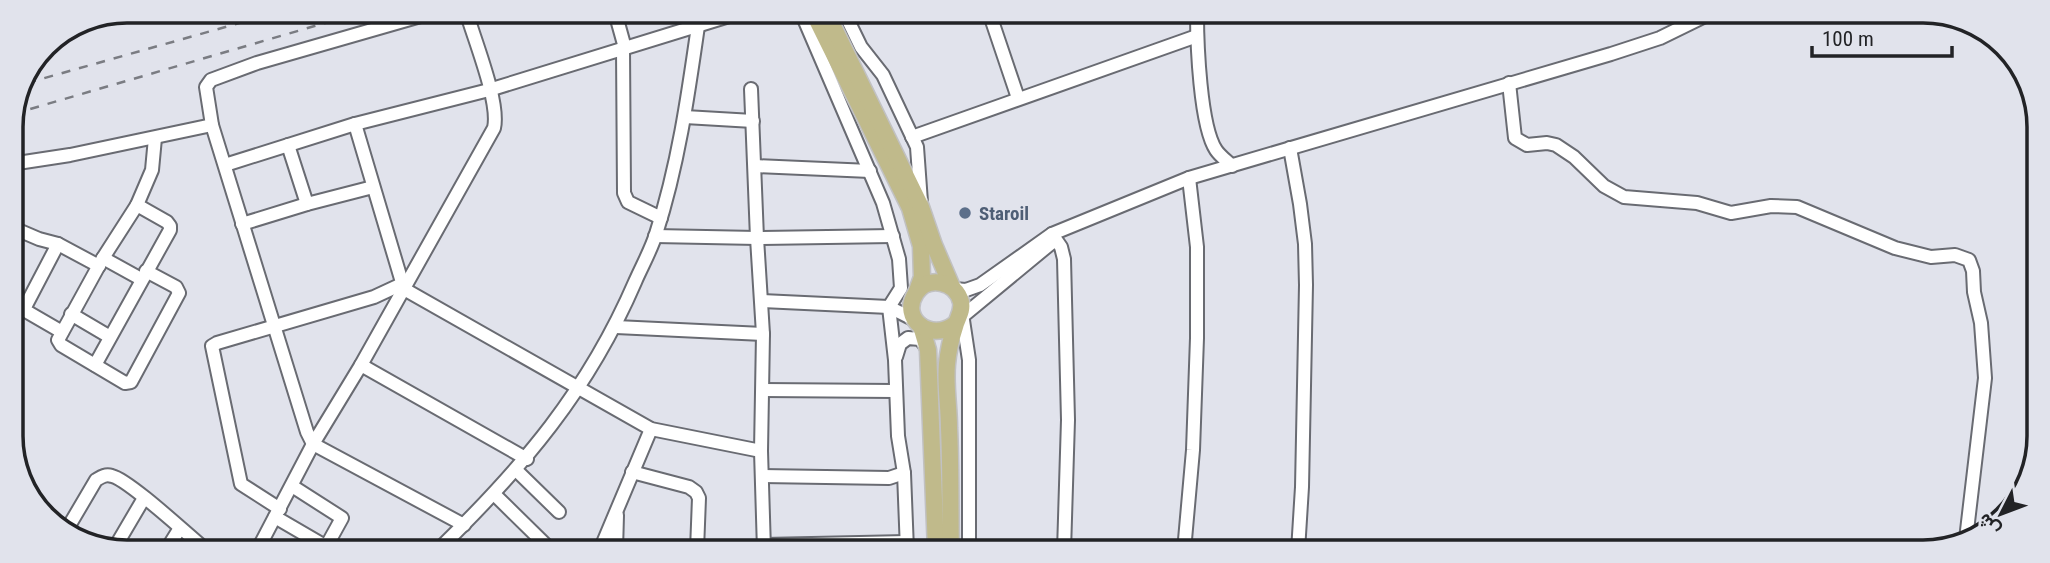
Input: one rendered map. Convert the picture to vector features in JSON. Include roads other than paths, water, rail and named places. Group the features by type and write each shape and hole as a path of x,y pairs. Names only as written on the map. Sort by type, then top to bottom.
{"main road":[{"path":"820,23 844,59 921,206 953,288 960,316 951,342 947,378 951,540"},
{"path":"830,23 910,208 921,246 923,266 912,304 923,326 928,350 936,540"},
{"path":"916,293 923,286 938,282 953,288"},
{"path":"923,326 949,329 960,316"}],"street":[{"path":"396,23 257,63 211,80 206,88 212,125 313,444 464,525"},
{"path":"263,540 313,444 361,365 494,128 496,120 489,90 469,23"},
{"path":"618,23 624,49 624,193 628,202 661,218"},
{"path":"225,166 355,124 489,90 708,23"},
{"path":"807,23 870,171 903,269 908,273 915,273 923,266"},
{"path":"849,23 861,47 883,75 912,137 919,160 921,206"},
{"path":"993,23 1018,98"},
{"path":"1197,23 1208,133 1217,152 1232,166"},
{"path":"953,288 965,290 980,285 1074,225 1189,178 1660,38 1691,23"},
{"path":"449,540 527,459 579,388 616,327 661,218 685,117 698,26"},
{"path":"912,137 1197,36"},
{"path":"1509,83 1513,135 1518,141 1527,145 1556,145 1574,157 1604,186 1625,197 1697,203 1731,213 1771,206 1797,207 1895,248 1931,257 1955,255 1969,260 1973,271 1973,292 1982,323 1985,377 1967,530"},
{"path":"751,89 763,334 761,451 764,540"},
{"path":"685,117 753,121"},
{"path":"355,124 403,286 650,429 761,451"},
{"path":"23,162 212,125"},
{"path":"23,232 101,262 176,287 179,293 128,384 61,345 58,340 101,262 136,205 152,170 155,138"},
{"path":"288,145 307,204"},
{"path":"1290,148 1302,218 1306,285 1299,540"},
{"path":"755,166 870,171"},
{"path":"1185,540 1193,450 1197,338 1198,247 1189,178"},
{"path":"242,224 373,187"},
{"path":"95,365 170,226 136,205"},
{"path":"655,236 893,236"},
{"path":"969,540 969,360 960,316 1054,237"},
{"path":"1054,237 1061,247 1064,259 1068,420 1064,540"},
{"path":"23,298 58,244"},
{"path":"899,259 901,288 889,307 895,360 898,436 904,473 907,540"},
{"path":"316,540 241,484 211,349 217,343 403,286"},
{"path":"889,307 916,293"},
{"path":"762,301 889,307 951,342 961,349 969,360"},
{"path":"23,309 61,332"},
{"path":"71,314 110,337"},
{"path":"616,327 763,334"},
{"path":"895,360 900,344 908,338 920,340 928,350"},
{"path":"361,365 527,459"},
{"path":"763,390 895,391"},
{"path":"604,540 650,429"},
{"path":"516,470 559,512"},
{"path":"632,472 689,487 696,492 699,498 697,540"},
{"path":"762,476 889,478 904,473"},
{"path":"70,524 91,488 104,475 112,476 121,480 194,540"},
{"path":"292,486 342,518 332,540"},
{"path":"494,494 541,540"},
{"path":"120,539 144,498"},
{"path":"616,540 618,507"},
{"path":"173,540 180,528"}],"railway":[{"path":"32,81 240,23"},
{"path":"24,111 325,23"}],"place":[{"name":"Staroil","path":"965,213"}]}
